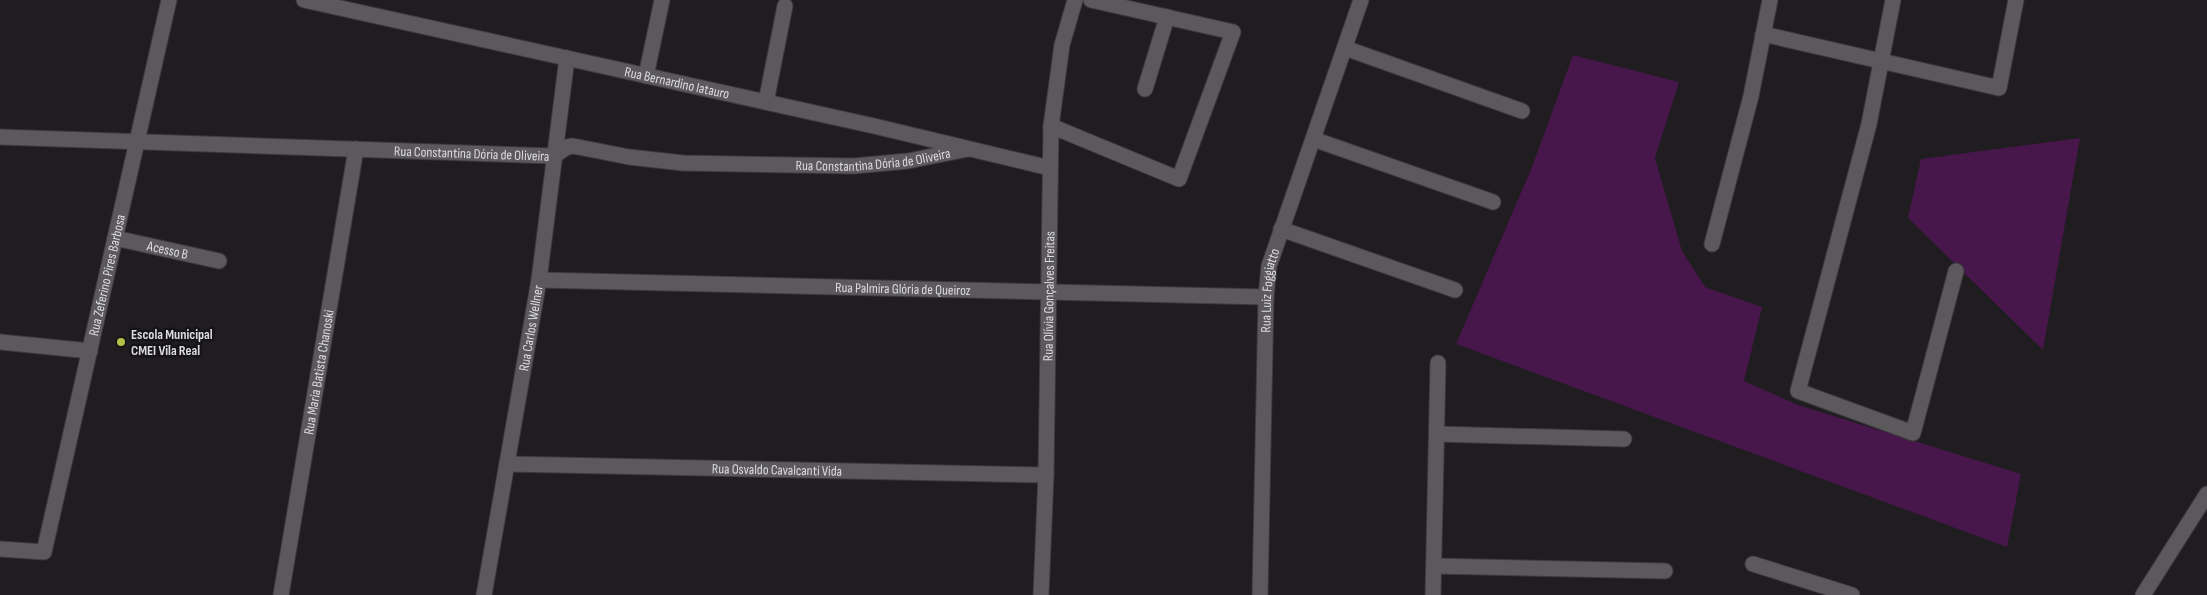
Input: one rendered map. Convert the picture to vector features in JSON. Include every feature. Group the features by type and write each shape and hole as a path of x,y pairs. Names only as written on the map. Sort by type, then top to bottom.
{"street":[{"name":"Rua Zeferino Pires Barbosa","path":"0,549 44,552 169,0"},
{"name":"Rua Bernardino Iatauro","path":"304,0 766,102 1050,168"},
{"path":"646,76 662,0"},
{"name":"Rua Olívia Gonçalves Freitas","path":"1040,595 1046,475 1051,126 1062,45 1075,0"},
{"path":"1051,126 1179,179 1233,32 1091,0"},
{"name":"Rua Luiz Foggiatto","path":"1260,595 1266,297 1270,266 1281,229 1362,0"},
{"path":"1712,244 1751,96 1770,0"},
{"path":"1893,0 1869,124 1798,391 1912,433 1956,271"},
{"path":"1763,34 1999,88 2016,0"},
{"path":"766,102 785,6"},
{"path":"1145,89 1167,17"},
{"path":"1345,48 1522,111"},
{"name":"Rua Carlos Wellner","path":"484,595 539,280 567,58"},
{"name":"Rua Constantina Dória de Oliveira","path":"0,137 554,156 573,146 629,157 683,163 854,166 908,161 968,149"},
{"path":"1313,139 1493,202"},
{"name":"Rua Maria Batista Chanoski","path":"280,595 356,149"},
{"path":"1281,229 1455,290"},
{"name":"Acesso B","path":"115,238 219,261"},
{"name":"Rua Palmira Glória de Queiroz","path":"539,280 1266,297"},
{"path":"0,342 90,351"},
{"path":"1433,595 1438,363"},
{"path":"1437,434 1624,439"},
{"name":"Rua Osvaldo Cavalcanti Vida","path":"507,464 1046,475"},
{"path":"2143,595 2207,494"},
{"path":"1753,564 1852,595"},
{"path":"1434,566 1665,571"}],"shaded area":[{"path":"1573,55 1679,82 1655,158 1682,251 1705,287 1762,307 1744,381 1798,405 2021,474 2007,547 1456,344 1532,167"},
{"path":"2080,138 2043,350 1908,218 1921,159"}],"place":[{"name":"Escola Municipal CMEI Vila Real","path":"121,342"}]}
